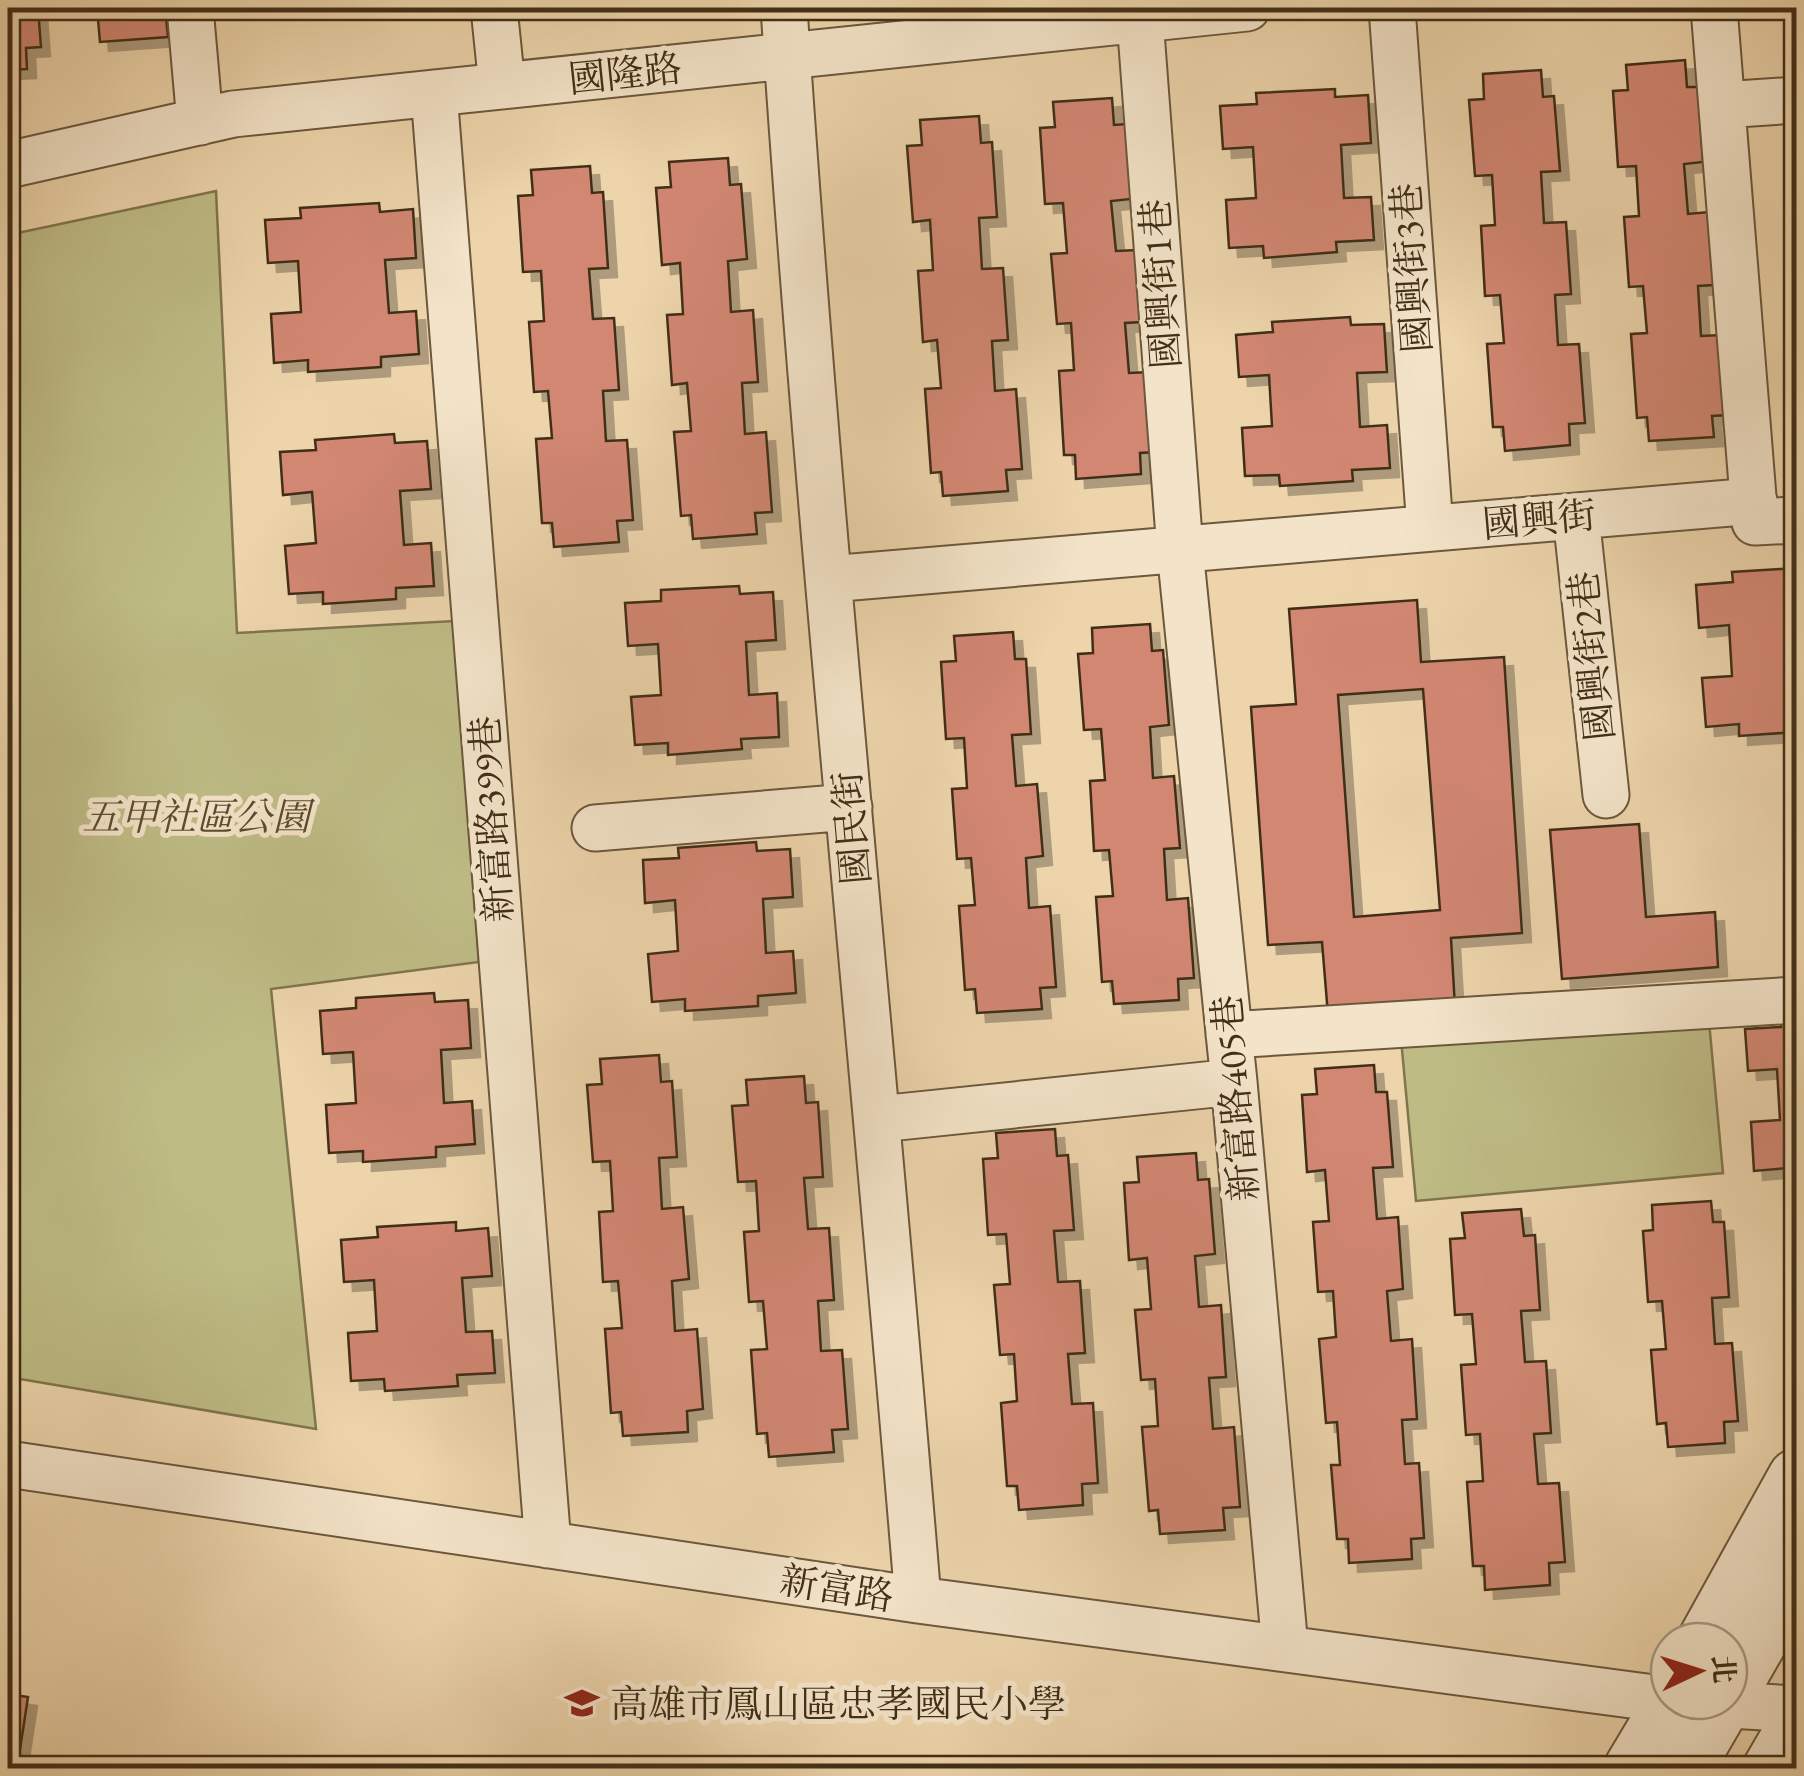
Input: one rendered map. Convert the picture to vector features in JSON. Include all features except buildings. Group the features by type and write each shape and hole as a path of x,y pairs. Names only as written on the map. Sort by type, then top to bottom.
{"street":[{"path":"190,8 200,122"},
{"path":"494,8 502,86"},
{"name":"國民街","path":"784,8 848,807 879,1119 918,1600"},
{"name":"國隆路","path":"8,165 233,114 788,56 1090,16 1140,19 1247,8"},
{"name":"國興街3巷","path":"1392,8 1430,528"},
{"path":"1714,8 1755,522 1796,520"},
{"name":"國興街1巷","path":"1140,19 1180,550"},
{"name":"新富路399巷","path":"434,93 548,1545"},
{"path":"1722,106 1796,100"},
{"name":"國興街","path":"830,578 1754,502"},
{"name":"國興街2巷","path":"1576,516 1606,795"},
{"name":"新富路405巷","path":"1180,550 1234,1082 1285,1648"},
{"path":"594,828 848,807"},
{"path":"1229,1034 1796,1000"},
{"path":"879,1119 1234,1082"},
{"name":"新富路","path":"8,1464 918,1600 1649,1695"},
{"path":"1717,1621 1796,1477"},
{"path":"1749,1637 1796,1577"},
{"name":"新富路","path":"1749,1705 1796,1709"},
{"path":"1632,1768 1679,1721"},
{"path":"1686,1768 1695,1721"},
{"path":"1771,1768 1796,1725"}],"green space":[{"name":"五甲社區公園","path":"216,191 237,633 454,621 479,962 271,989 316,1429 8,1377 8,235"},
{"path":"1707,1000 1723,1173 1416,1201 1400,1028"}],"place":[{"name":"高雄市鳳山區忠孝國民小學","path":"582,1703"}]}
